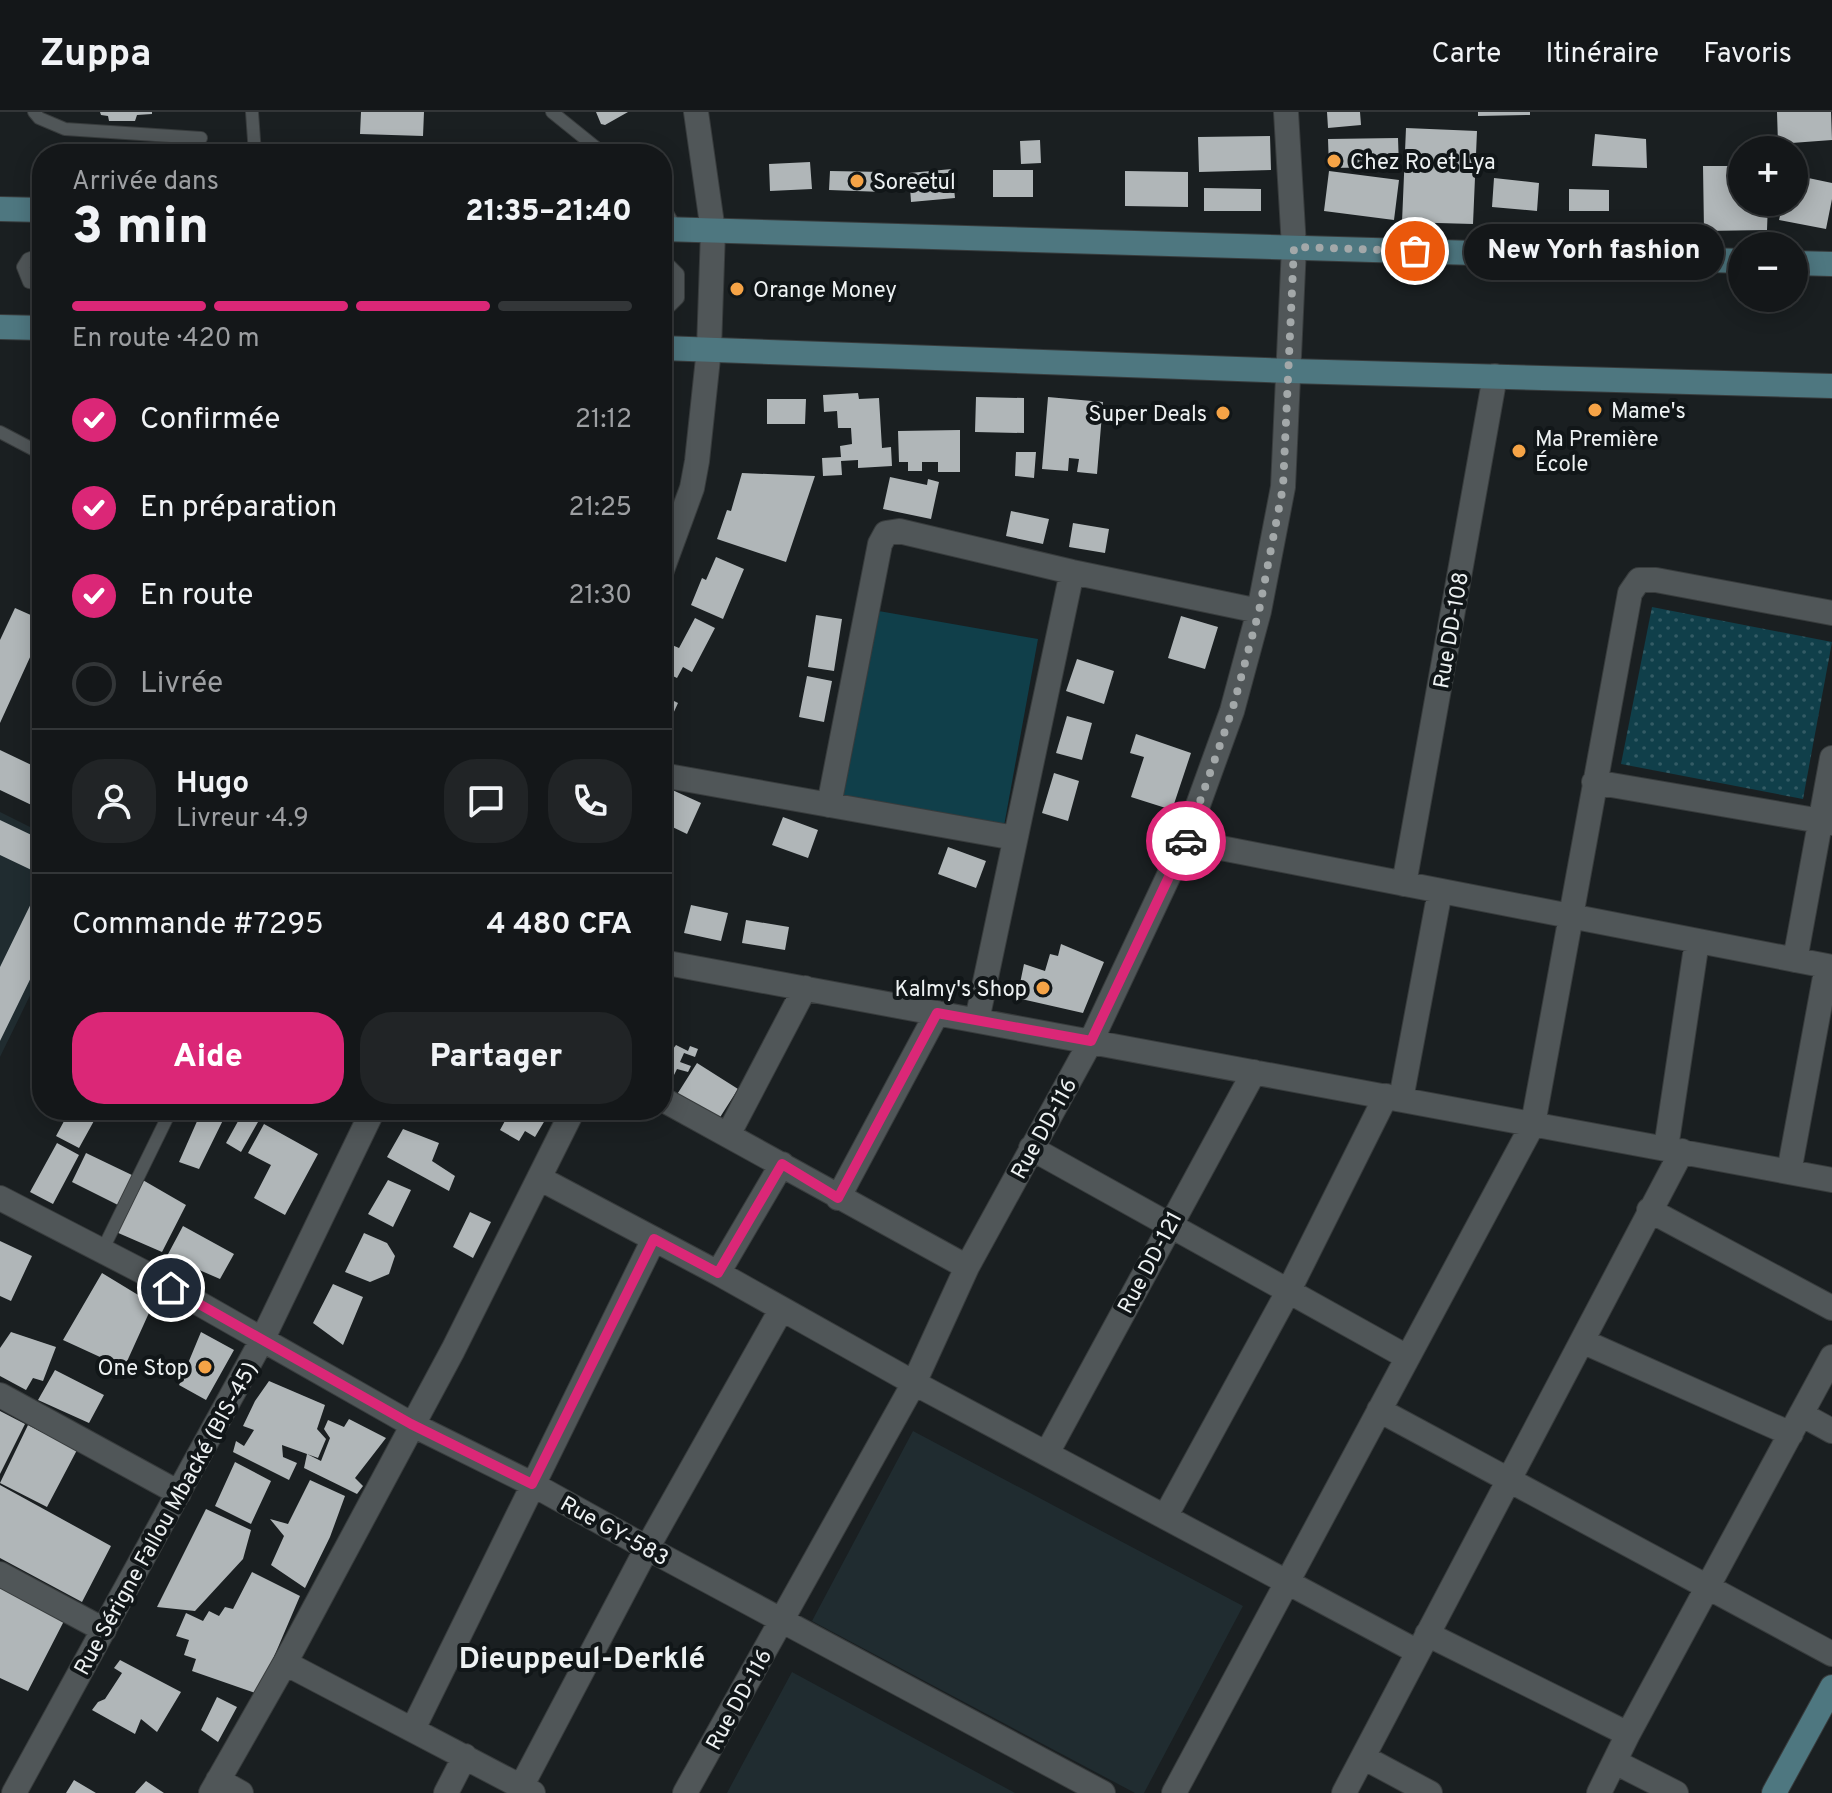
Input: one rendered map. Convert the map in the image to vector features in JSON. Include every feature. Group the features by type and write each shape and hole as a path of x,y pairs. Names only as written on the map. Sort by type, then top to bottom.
{"street":[{"path":"672,543 692,488 709,349 713,231 696,112"},
{"name":"Rue DD-116","path":"685,1793 914,1383 967,1267 1091,1041 1185,841 1232,711 1259,611 1283,487 1294,247 1286,112"},
{"path":"0,209 32,210"},
{"path":"672,229 1728,261"},
{"path":"1808,263 1832,264"},
{"path":"0,327 32,328"},
{"path":"672,348 1290,371 1832,386"},
{"name":"Rue DD-108","path":"1404,884 1495,376"},
{"path":"829,805 880,544 886,533 899,531 1072,572 1259,611"},
{"path":"977,1020 1072,572"},
{"path":"1174,1793 1533,1124 1630,593 1639,580 1656,580 1832,613"},
{"path":"1795,960 1826,822 1832,758"},
{"path":"672,777 1015,838"},
{"path":"1594,782 1826,822"},
{"path":"1185,841 1830,966 1789,1172"},
{"path":"1165,1517 1394,1098 1440,891"},
{"path":"1344,1793 1582,1341 1649,1210 1674,1150 1697,941"},
{"path":"672,964 1832,1180"},
{"path":"728,1135 805,988"},
{"path":"838,1198 937,1013"},
{"name":"Rue DD-121","path":"1047,1453 1254,1072"},
{"path":"672,1104 967,1267"},
{"name":"Rue Sérigne Fallou Mbacké (BIS-45)","path":"14,1793 262,1340 368,1120"},
{"path":"241,1793 214,1786 285,1663 453,1350 568,1120"},
{"path":"1031,1148 1407,1357"},
{"path":"718,1273 782,1164"},
{"path":"539,1178 1287,1582 1628,1734"},
{"name":"Rue GY-583","path":"0,1198 102,1251 411,1424 532,1484 1103,1793"},
{"path":"1649,1210 1832,1308"},
{"path":"413,1729 654,1239"},
{"path":"285,1663 527,1790 647,1548 781,1310"},
{"path":"1582,1341 1796,1424 1832,1431"},
{"path":"1599,1793 1832,1357"},
{"path":"0,1395 179,1493"},
{"path":"1379,1410 1832,1654"},
{"path":"0,1574 104,1630"},
{"path":"1774,1793 1832,1687"},
{"path":"446,1793 465,1756"},
{"path":"1363,1757 1430,1793"},
{"path":"1615,1762 1676,1793"}],"lane":[{"path":"34,112 39,118 65,129 201,138"},
{"path":"252,112 254,144"},
{"path":"552,112 592,144"},
{"path":"32,258 23,267 32,282"},
{"path":"672,268 678,274 678,298 672,304"},
{"path":"0,432 32,449"},
{"path":"102,1251 166,1120"}],"shaded area":[{"path":"1652,607 1832,642 1803,799 1621,764"},
{"path":"873,610 1038,639 1004,826 839,796"},
{"path":"0,812 32,828 32,991 0,1057"},
{"path":"913,1431 1243,1606 1144,1793 1135,1793 812,1621"},
{"path":"792,1672 1015,1793 727,1793"}],"building":[{"path":"100,112 152,114 137,115 135,121 109,121 108,116"},
{"path":"361,112 424,112 423,136 360,134"},
{"path":"596,112 628,112 605,125 601,124"},
{"path":"1327,112 1360,112 1361,125 1328,128"},
{"path":"1478,112 1530,112 1530,115 1478,116"},
{"path":"1777,112 1831,112 1832,140 1808,142 1808,136 1778,136"},
{"path":"1406,128 1477,131 1473,224 1402,222"},
{"path":"1595,134 1646,139 1647,168 1592,166"},
{"path":"1270,136 1271,170 1199,172 1198,137"},
{"path":"1398,138 1399,167 1329,168 1328,139"},
{"path":"1040,140 1041,163 1021,164 1020,141"},
{"path":"810,162 812,189 770,191 769,164"},
{"path":"1703,166 1728,166 1728,216 1768,216 1767,230 1704,231"},
{"path":"952,169 955,198 911,202 909,173"},
{"path":"993,170 1033,170 1033,197 993,197"},
{"name":"Soreetul","path":"830,171 884,172 883,192 829,190"},
{"path":"1125,171 1188,172 1188,207 1125,206"},
{"path":"1329,171 1399,180 1394,220 1324,211"},
{"path":"1494,178 1539,183 1537,211 1492,207"},
{"path":"1808,178 1832,183 1826,229 1779,220 1780,216 1808,216"},
{"path":"1204,188 1261,189 1261,211 1204,211"},
{"path":"1569,189 1609,190 1609,211 1569,211"},
{"path":"858,393 859,399 879,398 882,448 891,447 892,466 858,468 858,460 841,461 842,475 823,476 822,458 841,457 840,446 852,444 851,428 838,428 837,411 824,412 823,395"},
{"path":"976,397 1024,398 1024,433 975,432"},
{"path":"1048,397 1103,402 1097,474 1077,472 1079,459 1069,458 1068,471 1042,469"},
{"path":"767,399 806,399 805,424 767,424"},
{"path":"960,430 960,472 938,472 938,462 922,462 922,471 908,471 908,462 899,462 898,431"},
{"path":"1016,452 1036,452 1034,478 1015,476"},
{"path":"742,473 815,476 786,562 717,539 727,510 731,511"},
{"path":"890,477 927,485 928,479 939,482 931,519 883,509"},
{"path":"1011,511 1049,519 1043,544 1006,536"},
{"path":"1073,523 1109,529 1105,553 1069,547"},
{"path":"716,557 744,569 723,619 691,605 702,578 706,580"},
{"path":"15,608 32,616 32,653 0,723 0,640"},
{"path":"816,615 842,619 834,671 808,667"},
{"path":"1181,616 1218,627 1205,669 1168,658"},
{"path":"695,618 715,628 692,672 683,667 677,678 672,676 672,645 679,648"},
{"path":"1077,659 1114,671 1104,704 1066,691"},
{"path":"807,676 832,681 824,722 799,717"},
{"path":"672,700 678,703 672,716"},
{"path":"1067,716 1092,723 1082,760 1056,753"},
{"path":"1136,734 1191,753 1172,810 1131,797 1144,757 1130,753"},
{"path":"0,750 32,765 32,805 0,790"},
{"path":"1054,773 1079,781 1068,821 1042,813"},
{"path":"672,790 701,803 687,834 672,827"},
{"path":"783,817 818,830 808,858 772,845"},
{"path":"0,820 32,835 32,870 0,855"},
{"path":"948,847 986,861 976,888 938,874"},
{"path":"32,901 32,975 0,1041 0,967"},
{"path":"691,905 728,913 721,941 684,933"},
{"path":"746,920 789,927 785,950 742,943"},
{"path":"1061,944 1104,962 1083,1013 1017,998 1024,964 1045,971 1050,954 1058,956"},
{"path":"676,1045 688,1051 690,1046 698,1049 695,1057 684,1053 680,1062 691,1066 688,1072 677,1069 674,1075 672,1049"},
{"path":"697,1063 738,1089 717,1122 676,1096"},
{"path":"65,1120 94,1120 79,1148 56,1136"},
{"path":"198,1120 223,1120 199,1169 179,1162"},
{"path":"239,1120 258,1122 241,1152 226,1143"},
{"path":"506,1120 545,1120 535,1137 525,1131 519,1141 500,1130"},
{"path":"264,1124 318,1154 285,1215 254,1198 271,1165 248,1153"},
{"path":"403,1129 439,1143 432,1161 455,1176 449,1191 387,1157"},
{"path":"57,1143 79,1155 53,1204 30,1192"},
{"path":"86,1153 134,1176 120,1206 72,1182"},
{"path":"141,1179 186,1205 162,1252 116,1232"},
{"path":"388,1180 411,1190 393,1227 368,1214"},
{"path":"470,1212 491,1222 473,1258 453,1247"},
{"path":"183,1226 234,1254 220,1279 167,1256"},
{"path":"364,1233 387,1243 395,1256 389,1274 370,1282 345,1272"},
{"path":"0,1241 32,1256 11,1301 0,1296"},
{"path":"102,1273 153,1304 124,1368 63,1340"},
{"path":"333,1284 363,1297 343,1345 313,1323"},
{"path":"11,1332 56,1347 43,1381 33,1378 26,1390 0,1376 0,1348"},
{"name":"One Stop","path":"201,1332 234,1350 206,1400 179,1385"},
{"path":"55,1370 104,1395 89,1423 38,1400"},
{"path":"269,1381 325,1405 317,1429 326,1439 318,1458 282,1445 283,1457 297,1463 289,1480 233,1452 236,1441 244,1446 254,1430 243,1426"},
{"path":"0,1411 25,1424 0,1474"},
{"path":"349,1419 386,1438 355,1478 363,1486 357,1494 304,1468 307,1454 321,1461 330,1438 324,1429 328,1420 344,1427"},
{"path":"28,1425 77,1450 47,1507 0,1483"},
{"path":"235,1462 271,1481 251,1524 215,1506"},
{"path":"310,1480 345,1496 330,1537 305,1588 271,1565 284,1536 270,1519 288,1524"},
{"path":"0,1485 111,1546 82,1602 0,1558"},
{"path":"206,1509 251,1530 243,1559 195,1611 157,1607"},
{"path":"252,1572 300,1596 258,1694 192,1671 196,1659 184,1655 189,1640 176,1636 186,1613 203,1621 209,1611 219,1616 225,1607 233,1609"},
{"path":"0,1588 64,1621 28,1691 0,1678"},
{"path":"120,1660 181,1692 157,1732 141,1719 135,1734 92,1710 105,1699 122,1673 114,1668"},
{"path":"217,1697 237,1707 218,1742 201,1730"},
{"path":"74,1780 96,1793 66,1793"},
{"path":"146,1781 164,1793 135,1793"}],"way so far":[{"path":"1186,841 1232,711 1259,611 1283,487 1294,247 1415,251"}],"place":[{"name":"Chez Ro et Lya","path":"1334,161"},
{"name":"Soreetul","path":"857,181"},
{"name":"New Yorh fashion","path":"1415,251"},
{"name":"Orange Money","path":"737,289"},
{"name":"Mame's","path":"1595,410"},
{"name":"Super Deals","path":"1223,413"},
{"name":"Ma Première École","path":"1519,451"},
{"name":"Kalmy's Shop","path":"1043,988"},
{"name":"One Stop","path":"205,1367"}],"district":[{"name":"Dieuppeul-Derklé","path":"582,1658"}],"route":[{"path":"171,1288 411,1424 532,1484 654,1239 718,1273 782,1164 838,1198 937,1013 1091,1041 1186,841"}]}
